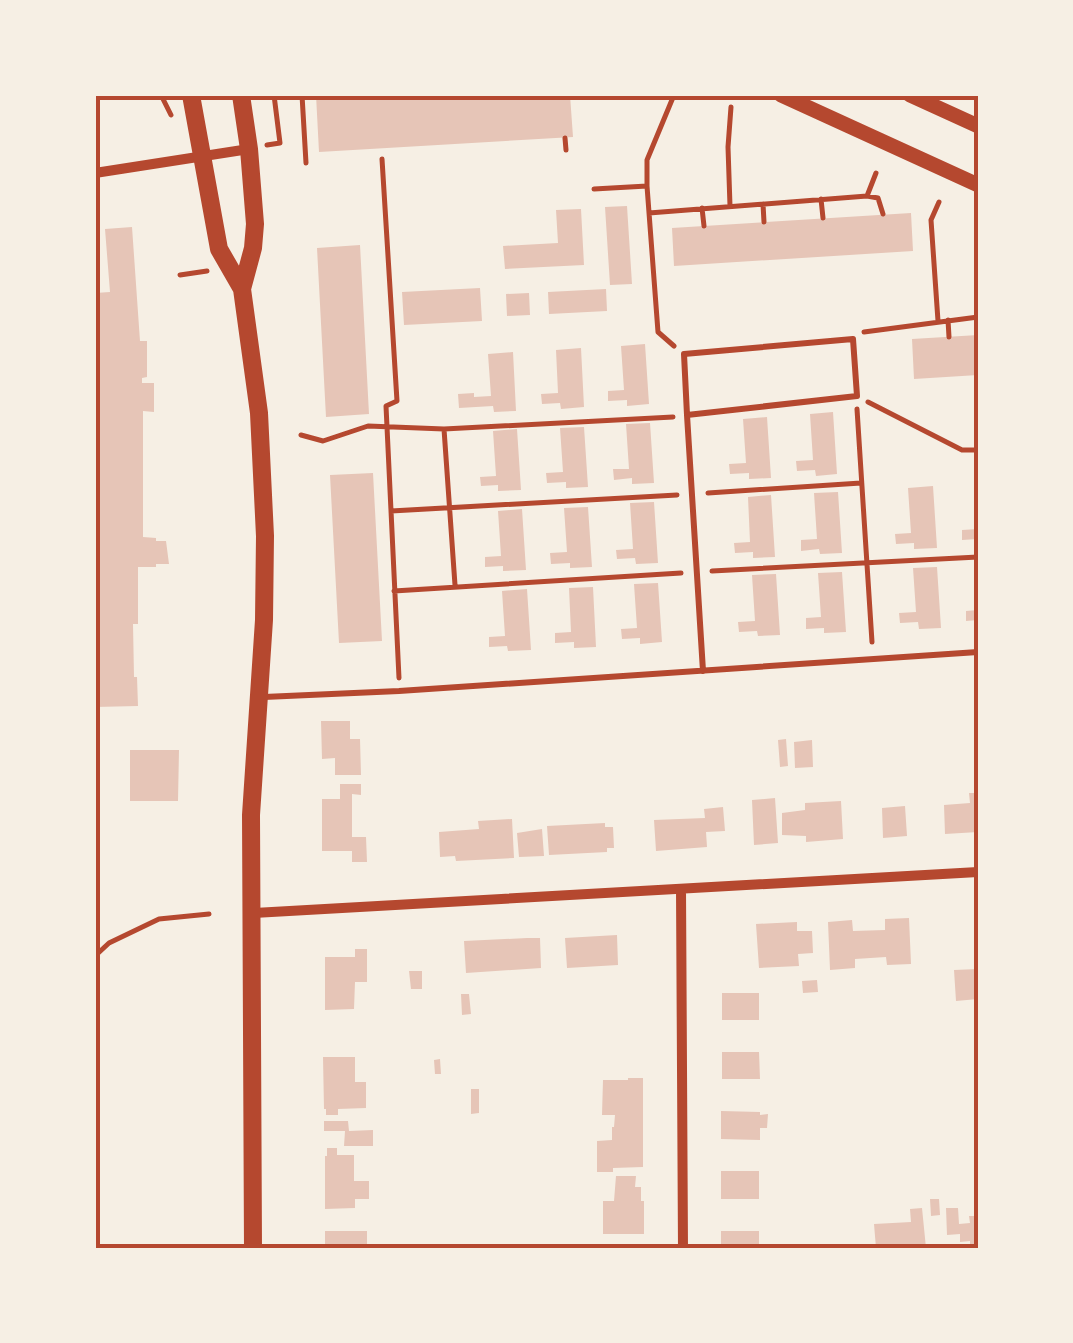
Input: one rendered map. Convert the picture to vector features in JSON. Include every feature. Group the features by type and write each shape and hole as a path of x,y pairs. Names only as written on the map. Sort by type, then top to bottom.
{"main road":[{"path":"190,95 219,249 242,289 259,413 265,536 264,620 251,815 253,1248"},
{"path":"241,95 255,224 242,289"}],"street":[{"path":"781,95 978,184"},
{"path":"910,95 978,126"},
{"path":"95,173 249,148"},
{"path":"252,913 978,872"},
{"path":"681,889 682,1248"}],"lane":[{"path":"687,415 856,396 853,339 684,354 687,415 703,671"},
{"path":"258,696 399,691 978,652"}],"path":[{"path":"249,148 280,143 274,95"},
{"path":"302,95 306,163"},
{"path":"674,95 647,160 649,213 658,332 684,354"},
{"path":"730,206 731,106"},
{"path":"565,138 566,150"},
{"path":"382,159 397,401 386,406 399,691"},
{"path":"867,196 876,173"},
{"path":"594,189 648,186"},
{"path":"649,213 867,196 878,198 882,214"},
{"path":"821,199 823,218"},
{"path":"938,321 931,220 940,202"},
{"path":"763,204 764,222"},
{"path":"702,208 704,226"},
{"path":"180,275 207,271"},
{"path":"853,339 864,332 978,317"},
{"path":"948,320 949,337"},
{"path":"856,396 962,450 978,450"},
{"path":"856,396 873,660"},
{"path":"300,435 327,440 368,426 444,429 676,416"},
{"path":"444,429 455,587"},
{"path":"700,494 862,483"},
{"path":"391,511 679,495"},
{"path":"704,571 978,556"},
{"path":"394,590 684,572"},
{"path":"95,956 110,943 160,920 209,914"}],"building":[{"path":"316,95 570,95 573,137 319,152"},
{"path":"627,206 632,284 610,285 605,207"},
{"path":"581,209 584,265 505,269 503,246 558,243 556,210"},
{"path":"911,213 913,251 674,266 672,228"},
{"path":"132,227 140,341 147,341 147,377 142,378 142,383 154,383 154,412 143,411 143,537 166,541 169,564 138,567 138,624 133,624 138,706 95,707 95,293 110,292 105,229"},
{"path":"360,245 369,414 326,417 317,248"},
{"path":"480,288 482,321 404,325 402,292"},
{"path":"606,289 607,311 549,314 548,292"},
{"path":"529,293 530,315 507,316 506,294"},
{"path":"978,335 978,375 914,379 912,339"},
{"path":"645,344 649,404 627,406 627,400 608,401 608,391 624,390 621,346"},
{"path":"581,348 584,407 561,409 560,403 542,404 541,394 558,393 556,350"},
{"path":"513,352 516,411 494,412 493,406 459,408 458,394 491,396 488,354"},
{"path":"833,412 837,474 816,476 815,470 797,471 796,461 813,460 810,414"},
{"path":"767,417 771,478 749,479 749,473 730,474 729,464 746,463 743,419"},
{"path":"650,423 654,483 632,484 632,478 614,480 613,469 629,469 626,424"},
{"path":"584,427 588,487 566,488 566,482 547,483 546,473 563,472 560,428"},
{"path":"517,429 521,490 498,491 498,485 481,486 480,477 496,476 493,431"},
{"path":"373,473 382,641 339,643 330,475"},
{"path":"933,486 937,548 914,549 914,543 896,544 895,534 911,533 908,488"},
{"path":"838,492 842,553 801,551 801,540 817,539 814,493"},
{"path":"771,495 775,557 753,558 753,552 735,553 734,543 750,542 748,497"},
{"path":"654,502 658,563 636,564 635,558 617,559 616,550 633,549 630,503"},
{"path":"588,507 592,567 551,564 550,553 567,552 564,508"},
{"path":"522,509 526,570 485,567 485,557 501,556 498,511"},
{"path":"978,529 978,539 962,540 962,530"},
{"path":"937,567 941,628 919,629 918,622 900,623 899,613 916,612 913,568"},
{"path":"842,572 846,632 806,629 806,618 821,617 818,573"},
{"path":"776,574 780,635 739,632 738,622 755,621 752,575"},
{"path":"658,583 662,642 640,644 640,638 622,639 621,629 637,628 634,584"},
{"path":"593,587 596,647 574,648 574,642 555,643 555,633 571,632 569,588"},
{"path":"527,589 531,650 489,647 489,637 505,636 502,591"},
{"path":"978,610 978,620 966,621 966,611"},
{"path":"321,721 350,721 350,739 360,739 361,775 335,775 335,758 322,759"},
{"path":"786,739 788,766 780,767 778,740"},
{"path":"812,740 813,767 795,768 794,742"},
{"path":"130,750 179,750 178,801 130,801"},
{"path":"340,784 361,784 361,795 352,794 352,837 366,837 367,862 352,862 352,851 322,851 322,799 340,799"},
{"path":"969,793 978,793 978,832 945,834 944,805 970,803"},
{"path":"775,798 778,843 754,845 752,800"},
{"path":"841,801 843,839 806,842 806,836 782,835 782,813 805,810 805,803"},
{"path":"905,806 907,836 883,838 882,808"},
{"path":"723,807 725,831 706,832 707,847 656,851 654,820 705,818 704,809"},
{"path":"512,819 514,858 456,861 455,856 440,857 439,832 479,829 478,821"},
{"path":"605,823 605,827 613,827 614,848 607,848 607,852 549,855 547,826"},
{"path":"542,829 544,856 519,857 517,833"},
{"path":"909,918 911,964 887,965 886,957 855,959 855,968 830,970 828,922 852,920 853,931 885,930 885,919"},
{"path":"797,922 797,931 812,931 813,953 798,954 799,966 759,968 756,924"},
{"path":"617,935 618,965 567,968 565,938"},
{"path":"540,938 541,968 466,973 464,941"},
{"path":"355,949 367,949 367,982 355,982 354,1009 325,1010 325,957 355,957"},
{"path":"978,969 978,999 956,1001 954,970"},
{"path":"409,971 422,971 422,989 411,989"},
{"path":"817,980 818,992 803,993 802,981"},
{"path":"722,993 759,993 759,1020 722,1020"},
{"path":"461,994 469,994 471,1014 462,1015"},
{"path":"722,1052 759,1052 760,1079 722,1079"},
{"path":"323,1057 355,1057 355,1082 366,1082 366,1108 338,1109 338,1115 326,1115"},
{"path":"440,1059 441,1074 435,1074 434,1060"},
{"path":"643,1078 643,1167 597,1172 597,1141 612,1140 615,1115 602,1115 603,1080"},
{"path":"471,1089 479,1089 479,1113 471,1114"},
{"path":"721,1111 768,1114 767,1128 760,1128 760,1140 721,1139"},
{"path":"324,1121 348,1121 349,1131 373,1130 373,1146 344,1146 345,1131 324,1131"},
{"path":"327,1148 337,1148 337,1155 354,1155 354,1181 369,1181 369,1199 355,1199 355,1208 325,1209"},
{"path":"721,1171 759,1171 759,1199 721,1199"},
{"path":"616,1176 636,1176 635,1187 641,1187 644,1201 644,1234 603,1234 603,1201 614,1201"},
{"path":"930,1199 939,1199 940,1215 931,1216"},
{"path":"922,1208 926,1248 876,1248 874,1224 911,1222 910,1209"},
{"path":"946,1208 958,1208 959,1224 970,1223 969,1216 978,1216 978,1245 960,1242 960,1234 947,1235"},
{"path":"325,1231 367,1231 367,1248 325,1248"},
{"path":"721,1231 759,1231 759,1248 721,1248"}]}
